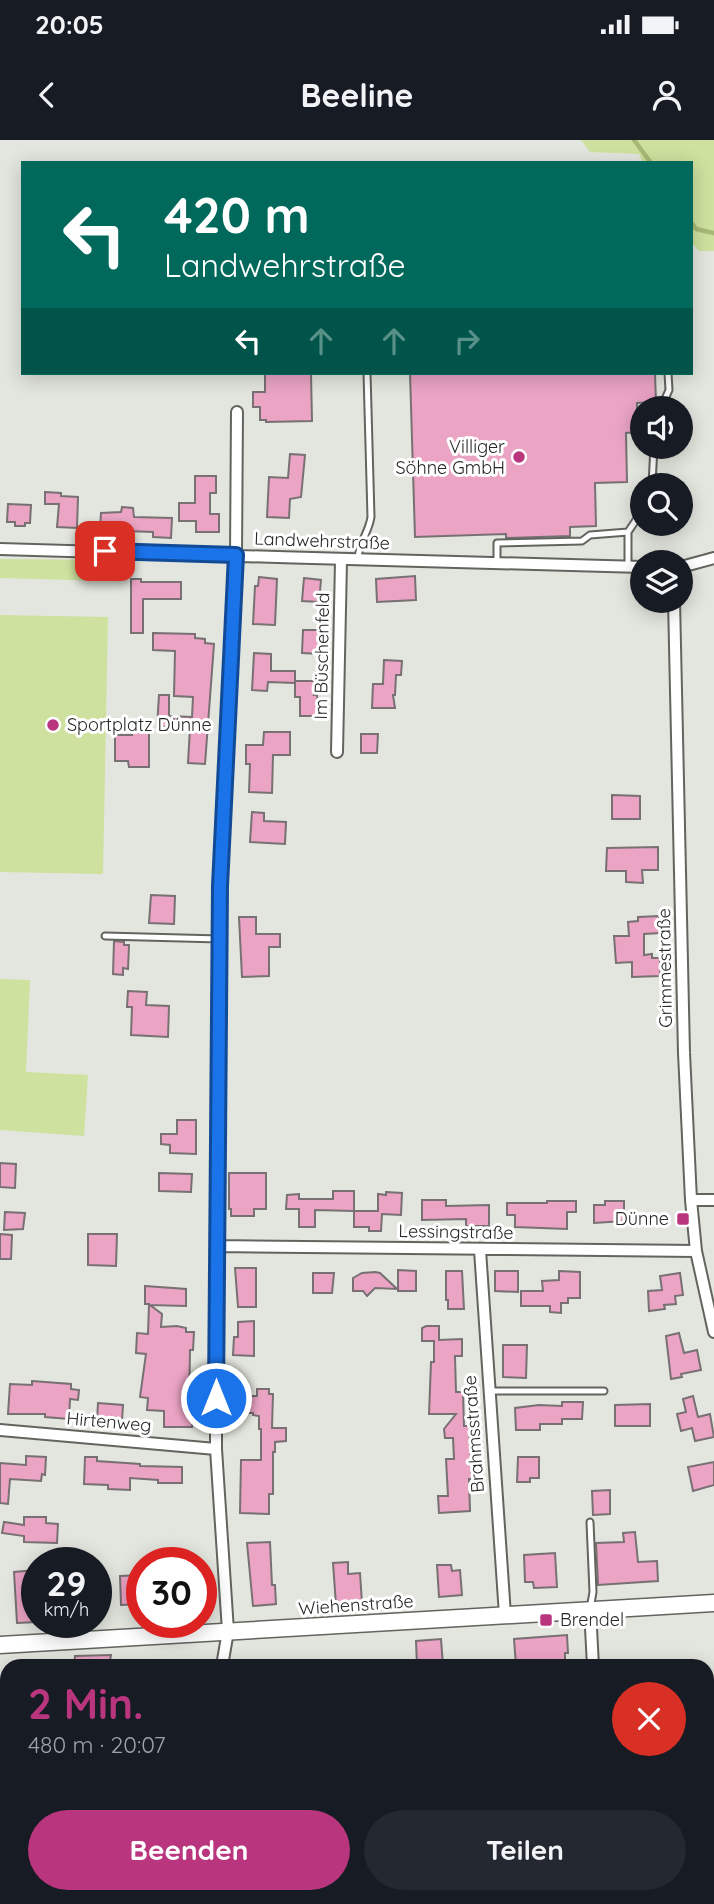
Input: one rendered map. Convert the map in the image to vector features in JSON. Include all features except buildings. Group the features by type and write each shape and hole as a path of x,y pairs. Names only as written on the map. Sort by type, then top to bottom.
{"street":[{"path":"223,1659 228,1632 216,1449 216,1246 220,939 236,555 237,412"},
{"name":"Landwehrstraße","path":"0,549 236,555 341,561 628,567"},
{"path":"693,564 714,558"},
{"name":"Im Büschenfeld","path":"337,752 341,561"},
{"name":"Grimmestraße","path":"674,613 684,1053 691,1200 696,1251 714,1332"},
{"path":"691,1200 714,1200"},
{"name":"Lessingstraße","path":"216,1246 696,1251"},
{"name":"Brahmsstraße","path":"480,1250 505,1615"},
{"name":"Hirtenweg","path":"0,1430 216,1449"},
{"name":"Wiehenstraße","path":"0,1645 714,1603"},
{"path":"590,1609 593,1659"}],"lane":[{"path":"358,561 358,552 370,527 371,517 367,375"},
{"path":"666,396 669,390 668,375"},
{"path":"628,567 630,529"},
{"path":"497,564 497,543 582,541 590,535 628,532"},
{"path":"105,936 220,939"},
{"path":"488,1391 604,1391"},
{"path":"590,1522 593,1592 590,1609"}],"green space":[{"path":"581,140 714,140 714,251 699,251 693,244 693,161 642,161 639,154 590,152"},
{"path":"0,559 112,560 111,581 0,578"},
{"name":"Sportplatz Dünne","path":"0,615 108,617 103,874 0,872"},
{"path":"0,979 30,980 26,1072 88,1075 84,1136 0,1130"}],"waterway":[{"path":"634,140 650,161"},
{"path":"693,225 696,229 714,233"}],"place":[{"name":"Villiger Söhne GmbH","path":"519,457"},
{"name":"Sportplatz Dünne","path":"53,725"},
{"name":"Dünne","path":"683,1219"},
{"name":"Brendel","path":"546,1620"}],"route":[{"path":"105,551 236,555 220,886 216,1398"}]}
